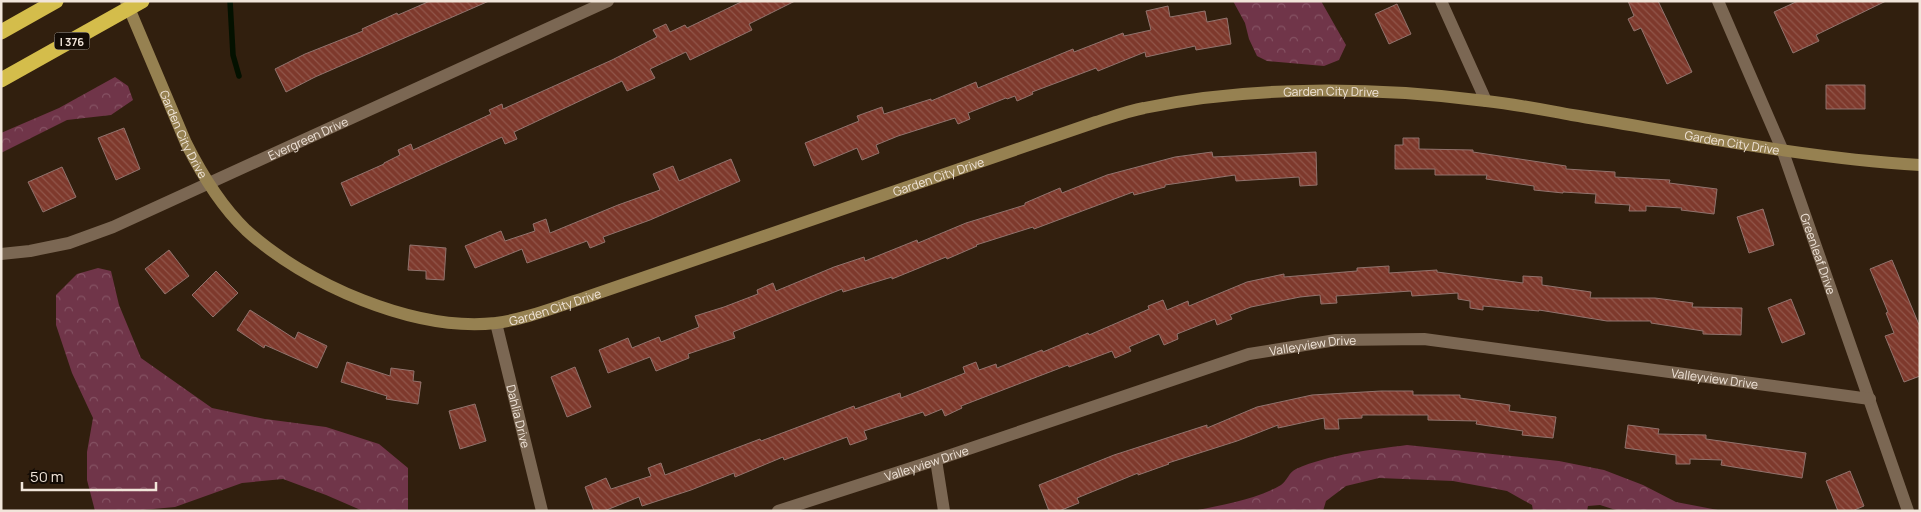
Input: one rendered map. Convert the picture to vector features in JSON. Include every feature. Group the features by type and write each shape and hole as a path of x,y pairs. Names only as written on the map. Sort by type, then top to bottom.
{"highway":[{"path":"1,32 56,1"},
{"name":"I 376","path":"1,80 142,1"}],"street":[{"name":"Garden City Drive","path":"126,1 186,143 208,183 230,213 246,229 285,262 318,280 362,300 413,316 457,323 496,323 532,315 1096,122 1142,108 1206,98 1295,92 1373,92 1486,101 1782,149 1920,165"},
{"name":"Evergreen Drive","path":"1,254 30,251 69,242 113,227 608,1"},
{"path":"1441,1 1486,101"},
{"name":"Greenleaf Drive","path":"1718,1 1782,149 1908,511"},
{"name":"Dahlia Drive","path":"496,323 542,511"},
{"name":"Valleyview Drive","path":"778,511 936,460 1248,354 1336,340 1424,339 1870,399"},
{"path":"936,460 944,511"}],"green space":[{"path":"1233,1 1321,1 1346,45 1339,60 1324,66 1267,61 1257,56 1249,39 1245,23"},
{"path":"115,77 128,86 133,100 111,115 67,120 1,153 1,133 59,108"},
{"path":"98,268 111,271 119,305 141,358 212,408 265,419 326,427 379,444 408,468 408,511 363,511 283,479 242,483 175,507 131,511 95,511 87,480 87,452 93,418 72,373 56,325 56,295 77,274"},
{"path":"1407,445 1559,461 1604,470 1643,485 1676,502 1723,511 1619,511 1600,505 1588,506 1587,511 1533,511 1532,505 1507,491 1453,481 1379,478 1346,486 1326,501 1323,511 1193,511 1260,495 1281,485 1296,469 1309,464 1350,453"}],"building":[{"path":"430,1 489,1 315,77 286,92 275,69 305,54 363,31 362,29 397,13 398,15"},
{"path":"743,1 795,1 749,24 752,30 690,60 686,52 650,69 655,78 627,91 622,81 514,132 517,139 505,144 502,137 351,206 341,183 400,155 398,150 411,144 413,150 491,114 489,110 502,104 503,109 612,60 657,37 653,30 666,24 670,32 685,25 687,28"},
{"path":"1628,1 1658,1 1692,72 1667,84 1641,28 1634,31 1628,19 1634,16"},
{"path":"1798,1 1886,1 1816,35 1819,41 1793,53 1774,12"},
{"path":"1397,4 1411,34 1389,44 1375,14"},
{"path":"1168,6 1170,17 1205,11 1207,22 1227,18 1231,44 1196,50 1195,46 1146,57 1145,52 1098,71 1096,68 1032,92 1033,94 1017,101 1015,96 1006,98 968,113 970,119 958,124 955,118 898,136 876,145 879,153 862,160 857,148 814,166 805,143 859,121 857,116 882,107 884,114 931,99 931,101 976,82 978,88 1073,49 1074,52 1123,33 1124,36 1151,30 1146,11"},
{"path":"1826,85 1865,85 1865,109 1826,109"},
{"path":"124,128 140,169 116,180 98,138"},
{"path":"1403,138 1419,138 1419,149 1473,150 1473,152 1566,166 1566,169 1615,172 1615,177 1670,180 1669,183 1717,189 1714,214 1681,210 1682,208 1646,206 1646,211 1629,211 1630,205 1595,203 1596,194 1534,190 1534,186 1486,179 1487,175 1435,175 1435,169 1395,169 1395,145 1403,145"},
{"path":"1212,152 1213,157 1316,152 1317,185 1300,186 1299,177 1236,181 1235,175 1165,185 1165,187 1134,195 1133,192 1034,229 1033,227 976,245 947,259 946,257 892,279 892,277 843,292 842,289 733,332 735,338 688,354 689,358 656,371 650,357 608,373 599,350 628,338 632,348 659,337 661,342 699,327 695,316 758,294 757,290 773,283 776,291 834,267 864,257 865,261 917,240 918,243 966,223 1025,205 1025,203 1060,188 1062,193 1107,175 1175,157"},
{"path":"731,159 740,181 650,220 603,237 605,242 590,248 587,241 527,263 522,249 475,268 465,246 501,231 505,241 535,231 533,224 546,219 550,233 660,190 653,174 673,166 679,181"},
{"path":"62,167 76,197 43,212 28,182"},
{"path":"1763,209 1774,245 1749,253 1737,217"},
{"path":"410,245 446,248 444,280 426,279 426,271 408,270"},
{"path":"169,250 189,276 165,294 145,269"},
{"path":"1892,260 1920,327 1920,376 1904,382 1885,336 1894,333 1886,313 1888,312 1870,269"},
{"path":"1389,266 1389,273 1437,270 1437,272 1523,283 1523,276 1542,277 1542,285 1591,292 1590,298 1655,298 1693,303 1692,307 1742,308 1741,335 1703,334 1703,331 1651,323 1651,321 1607,321 1539,310 1483,306 1483,310 1470,308 1470,301 1458,299 1458,293 1412,296 1411,291 1336,296 1337,303 1321,304 1320,295 1300,297 1251,307 1230,315 1232,319 1217,325 1215,319 1177,334 1178,339 1164,345 1159,334 1129,347 1131,351 1115,358 1112,351 1069,367 1068,365 961,406 962,408 945,416 942,409 925,416 923,412 864,431 867,439 850,445 847,437 784,460 783,457 735,477 734,473 642,506 639,497 604,511 594,511 585,487 606,478 611,489 651,476 648,468 661,463 665,475 854,406 855,409 900,393 901,398 965,373 963,367 976,362 979,370 996,364 997,368 1042,350 1043,352 1088,333 1089,335 1149,309 1148,306 1163,300 1167,310 1188,301 1189,306 1247,282 1284,274 1284,277 1357,271 1357,268"},
{"path":"216,271 238,293 213,317 192,295"},
{"path":"1791,299 1805,334 1782,343 1768,308"},
{"path":"250,310 295,339 298,332 327,346 317,368 265,345 264,348 237,330"},
{"path":"347,362 390,376 391,368 414,371 413,381 421,382 418,404 386,399 387,396 341,382"},
{"path":"575,367 591,407 567,417 551,377"},
{"path":"1413,391 1413,395 1460,395 1460,398 1510,405 1509,411 1556,417 1553,438 1522,435 1523,431 1476,424 1477,421 1428,420 1428,415 1362,415 1362,418 1338,419 1339,429 1325,429 1324,418 1278,428 1278,425 1138,475 1138,473 1077,498 1079,503 1059,511 1049,511 1039,485 1114,455 1207,425 1207,428 1257,407 1312,395"},
{"path":"475,404 486,441 460,449 449,411"},
{"path":"1628,425 1659,429 1658,434 1706,435 1706,439 1806,453 1802,478 1721,465 1722,460 1690,459 1690,464 1676,464 1676,455 1625,448"},
{"path":"1850,471 1864,506 1852,511 1838,511 1826,481"}],"waterway":[{"path":"230,1 233,55 239,76"}]}
